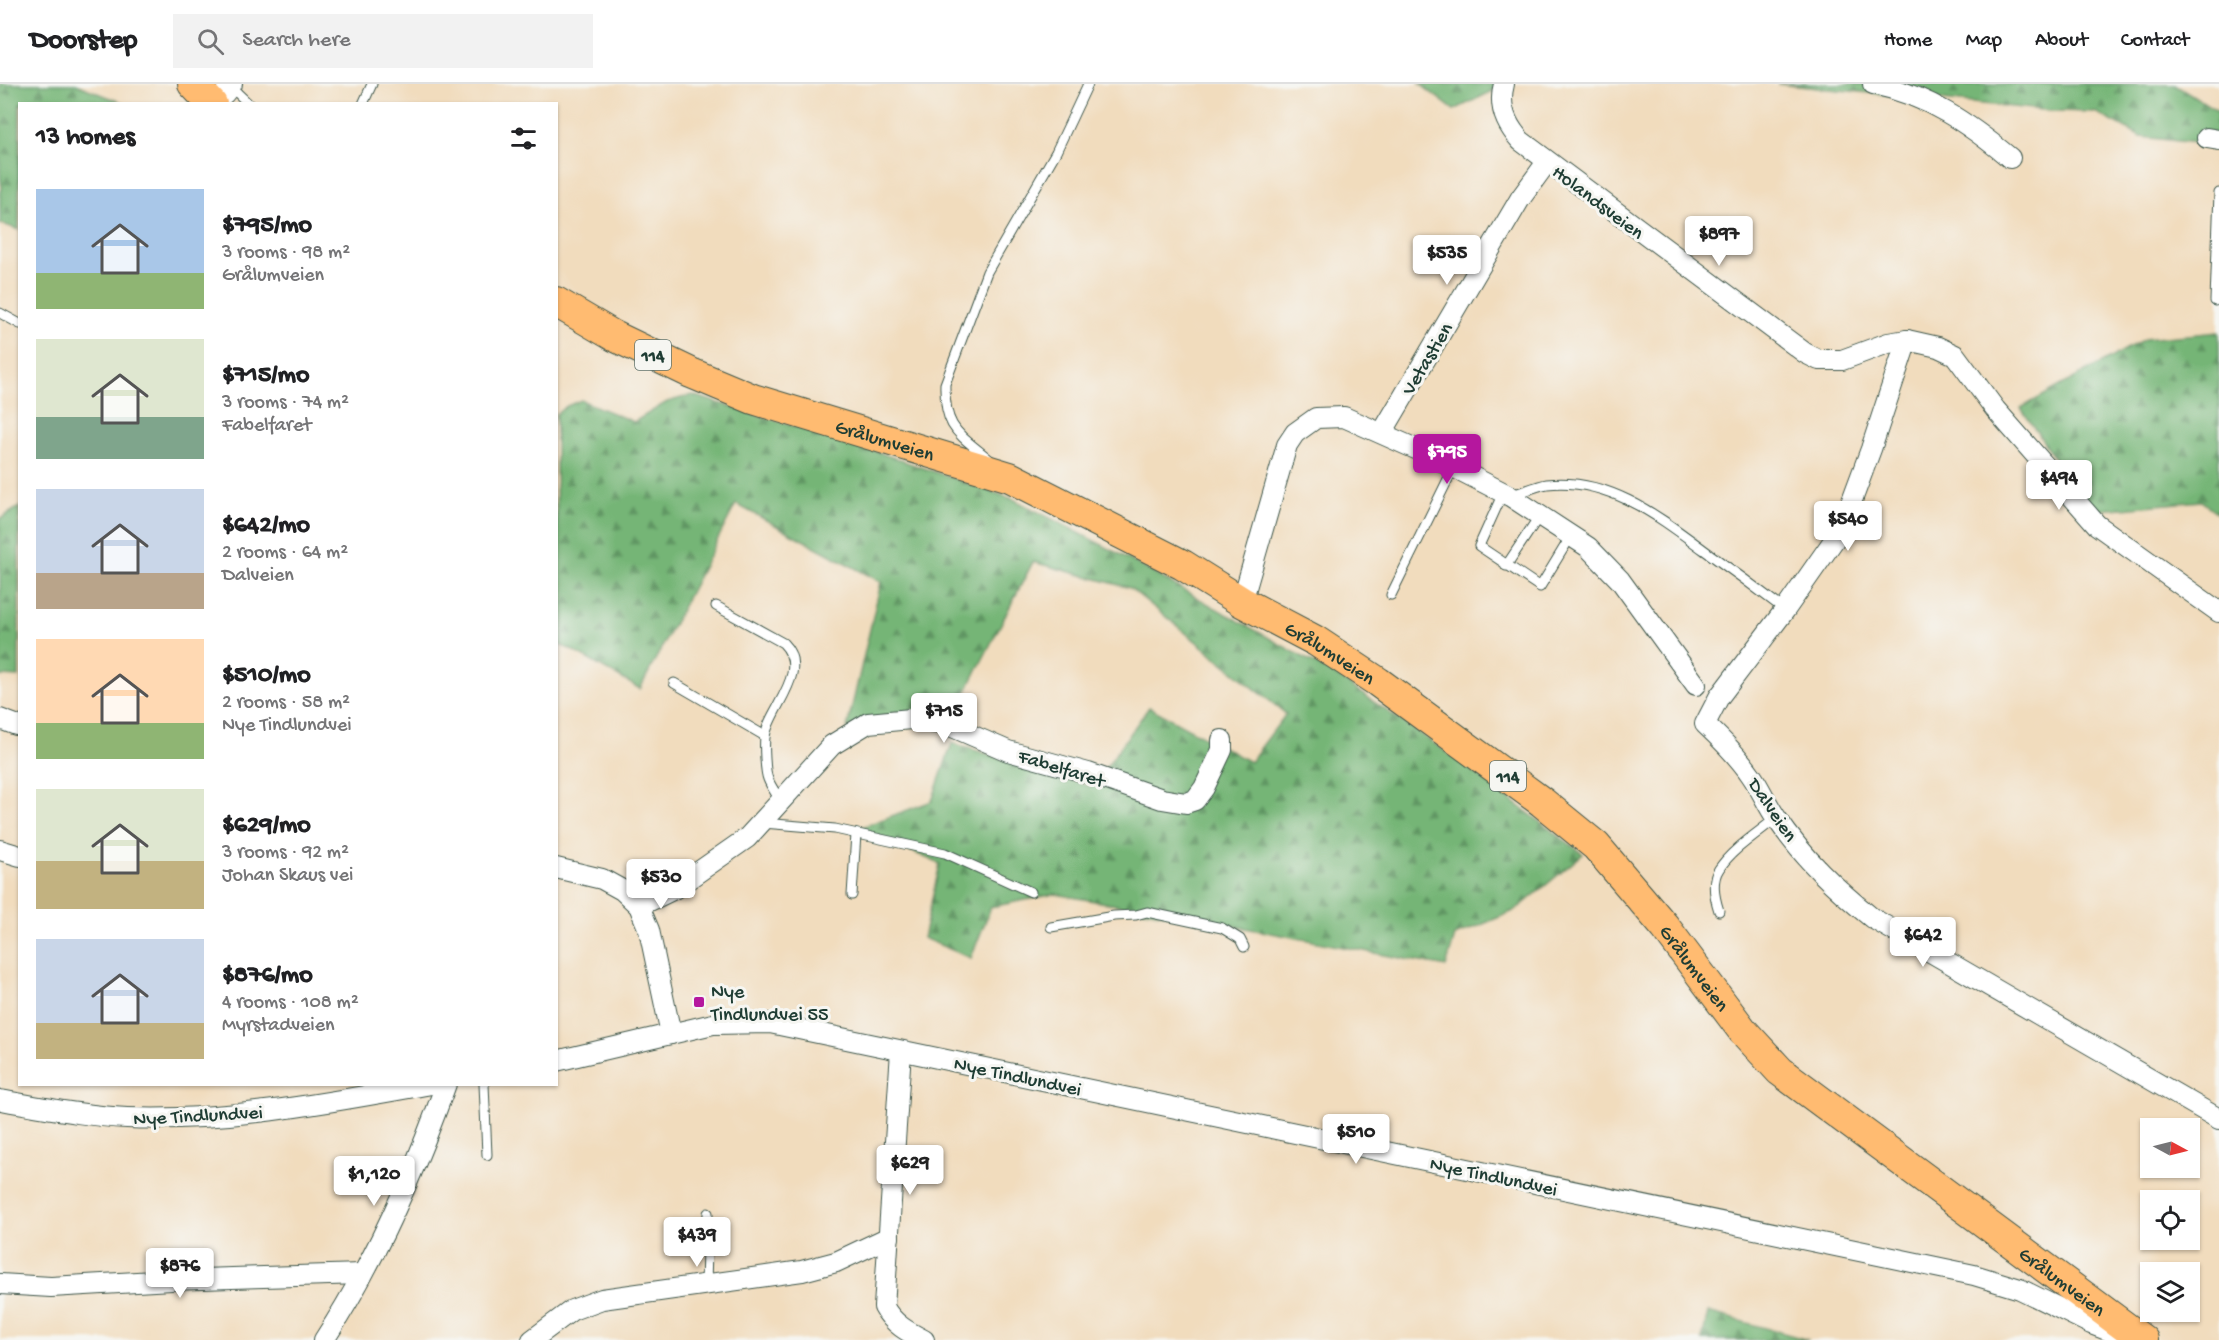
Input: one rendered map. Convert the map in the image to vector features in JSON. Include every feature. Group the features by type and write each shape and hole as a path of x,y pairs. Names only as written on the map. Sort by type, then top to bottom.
{"main road":[{"path":"193,84 225,92"},
{"name":"Grålumveien","path":"558,303 614,336 691,373 753,399 1010,477 1183,565 1242,602 1316,641 1378,682 1577,829 1616,868 1665,927 1743,1031 1780,1071 2141,1339"}],"street":[{"name":"Holandsveien","path":"1504,84 1502,99 1507,123 1521,141 1805,353 1819,360 1842,360 1888,343 1907,340 1938,347 1955,355 1995,409 2097,525 2219,612"},
{"path":"1873,84 1895,88 1933,103 1970,126 2010,158"},
{"name":"Vetastien","path":"1382,433 1520,199 1547,162"},
{"name":"Dalveien","path":"1907,340 1841,530 1785,610 1719,697 1705,724 1730,748 1753,777 1776,818 1832,885 1872,918 2219,1119"},
{"path":"1242,602 1287,445 1295,433 1316,418 1344,417 1507,494 1588,547 1620,580 1696,685"},
{"name":"Fabelfaret","path":"639,906 674,889 712,865 747,838 832,745 868,723 911,719 948,725 1008,751 1088,773 1162,799 1186,803 1195,800 1204,788 1222,750 1222,740"},
{"path":"0,850 18,855"},
{"path":"558,868 602,879 622,890 639,906 649,930 671,1034"},
{"name":"Nye Tindlundvei","path":"558,1061 712,1024 770,1023 1974,1275 2020,1289 2115,1335 2141,1339"},
{"path":"901,1051 884,1307 899,1326 924,1340"},
{"name":"Nye Tindlundvei","path":"0,1100 86,1115 162,1119 275,1110 419,1086"},
{"path":"324,1340 362,1274 421,1151 445,1086"},
{"path":"532,1340 572,1310 602,1299 819,1267 861,1251 889,1237"},
{"path":"0,1284 51,1287 362,1274"}],"lane":[{"path":"364,102 372,84"},
{"path":"1010,477 958,433 947,418 944,403 945,384 987,272 1056,152 1088,84"},
{"path":"225,92 245,102"},
{"path":"2215,301 2219,193"},
{"path":"0,313 18,323"},
{"path":"1391,595 1454,467"},
{"path":"1572,536 1540,587 1479,546 1507,494 1546,484 1574,485 1602,490 1658,515 1785,610"},
{"path":"1506,566 1540,515"},
{"path":"716,606 783,643 790,650 793,658 793,672 765,736 767,778 780,800"},
{"path":"674,683 765,736"},
{"path":"1719,912 1715,899 1716,877 1719,869 1737,850 1776,818"},
{"path":"760,823 836,830 945,854 1032,892"},
{"path":"852,895 856,834"},
{"path":"1051,927 1147,912 1222,928 1240,939 1244,947"},
{"path":"484,1086 487,1155"},
{"path":"706,1285 708,1213"}],"green space":[{"path":"0,84 76,84 121,102 18,102 18,230 0,223 2,189"},
{"path":"1420,84 1507,84 1454,110"},
{"path":"1778,84 2175,84 2219,112 2215,145 2141,137 2095,112 2053,111"},
{"path":"2219,332 2219,514 2201,501 2089,511 2021,408 2144,339"},
{"path":"692,395 854,444 1013,499 1112,550 1335,675 1455,758 1583,854 1516,910 1455,936 1446,967 1055,894 991,907 971,958 923,938 940,864 859,828 932,801 952,743 1092,787 1149,707 1250,762 1286,714 1130,588 1033,562 954,715 897,712 847,728 881,582 736,504 640,689 558,644 558,413 581,400 634,422 667,402"},
{"path":"18,508 18,677 0,676 0,519"},
{"path":"1708,1312 1808,1340 1702,1340"}],"place":[{"name":"Nye Tindlundvei 55","path":"699,1002"}]}
